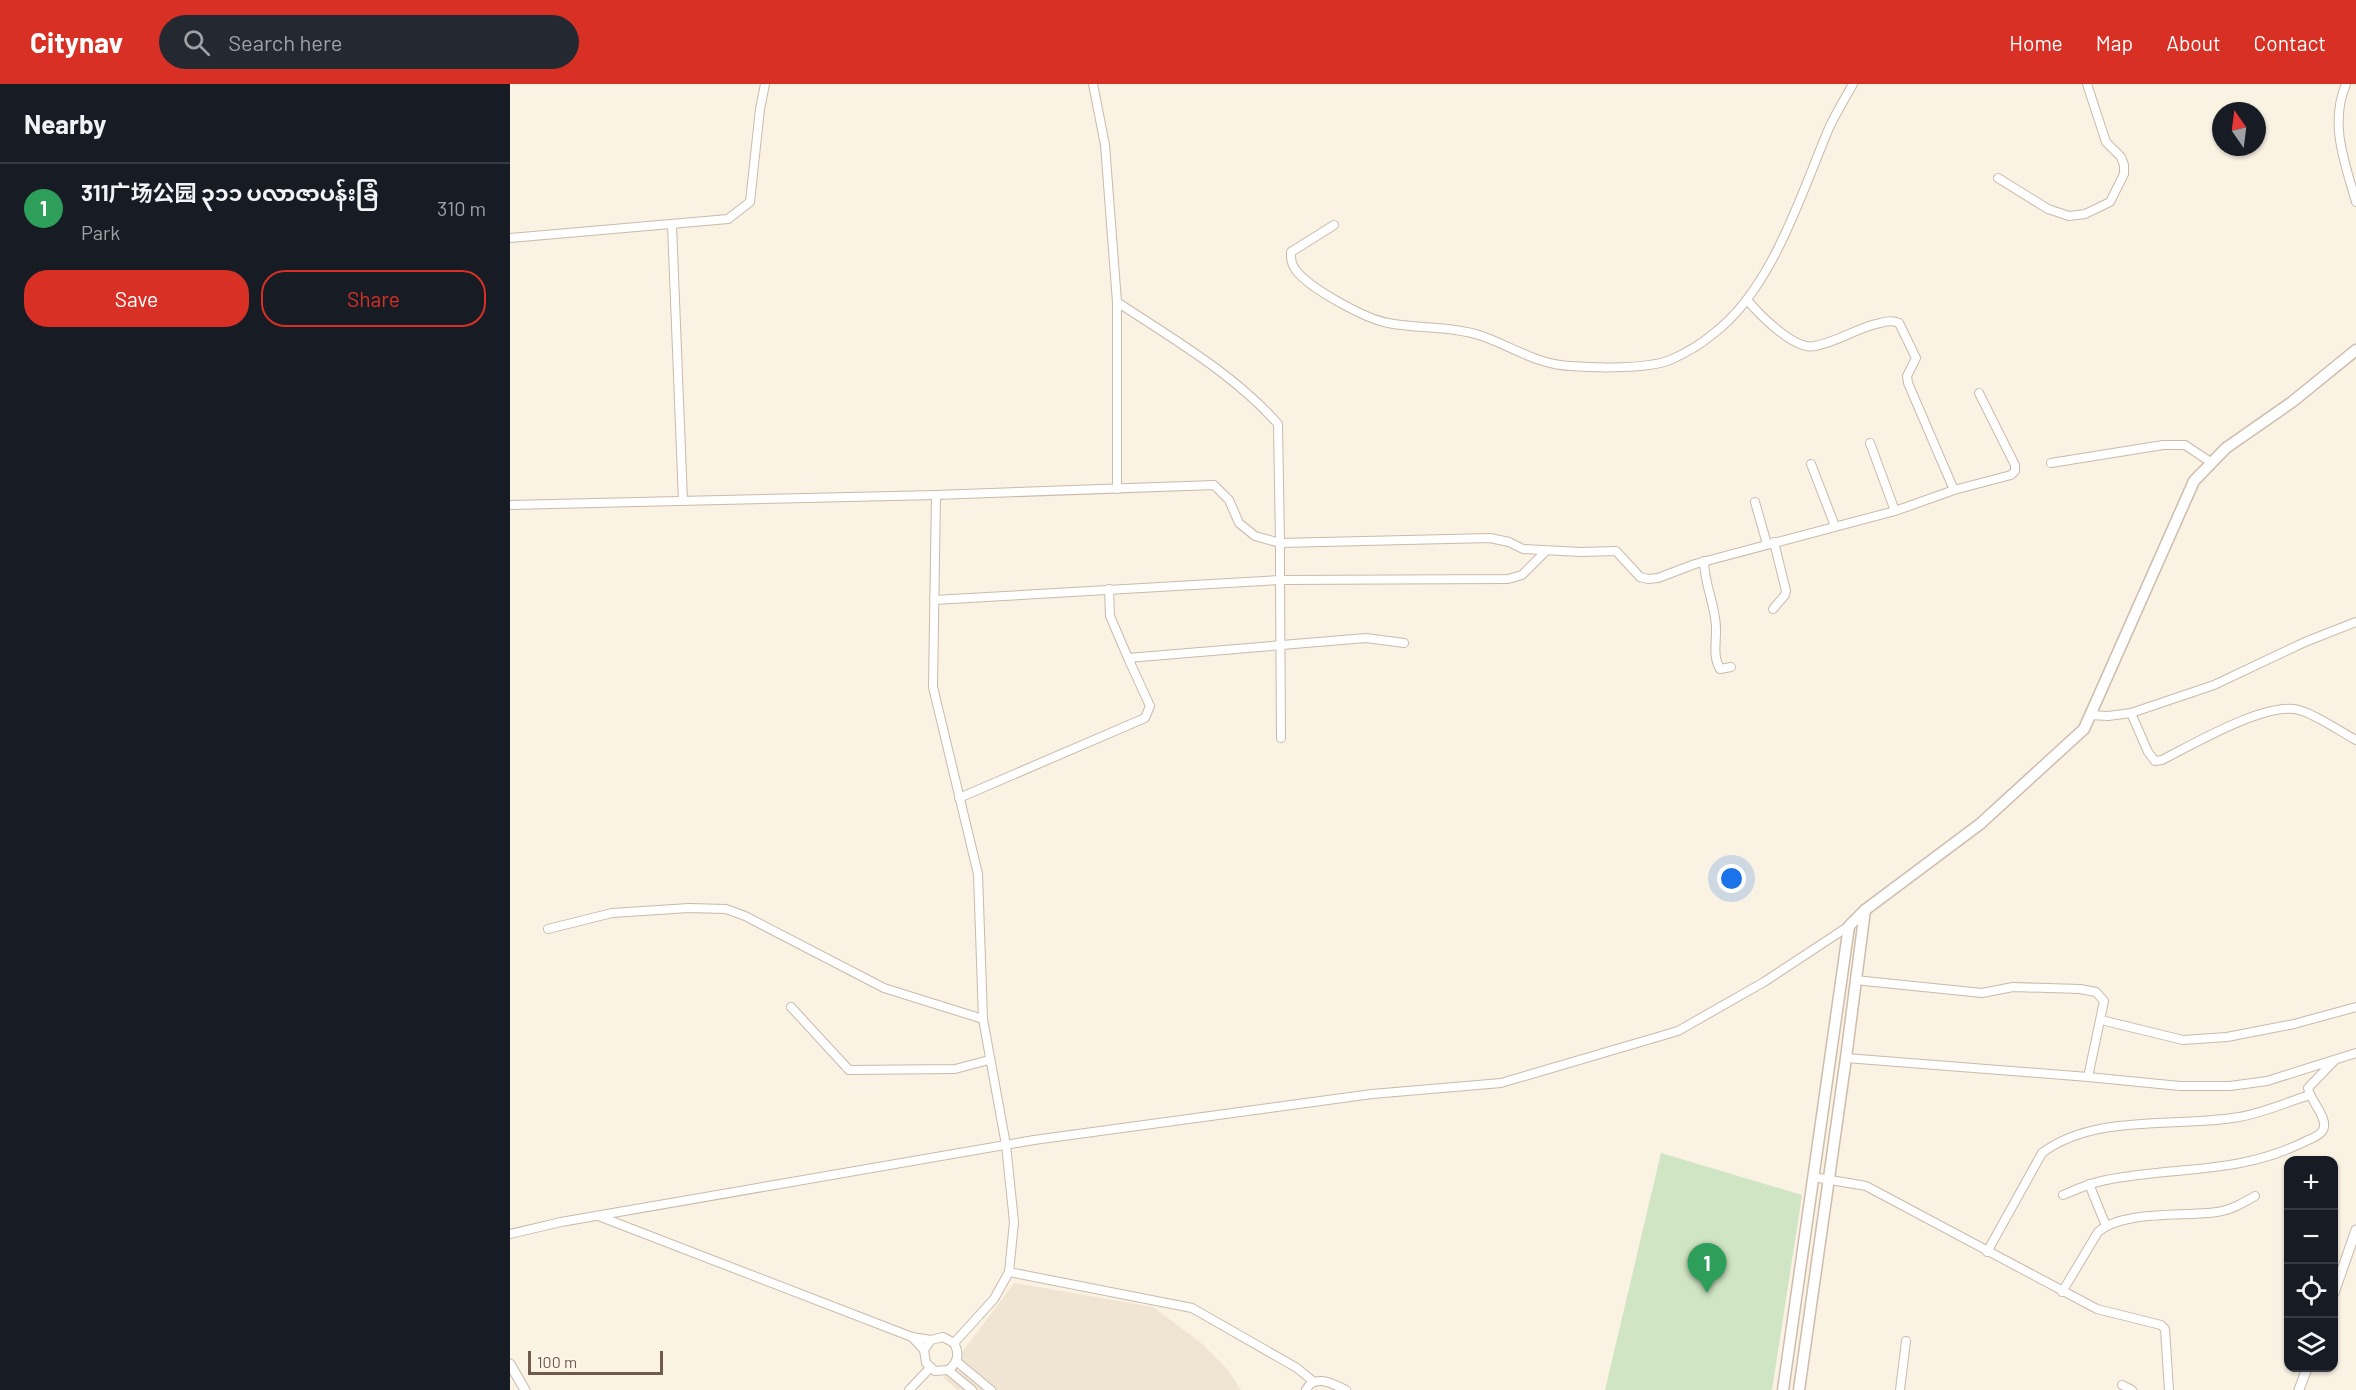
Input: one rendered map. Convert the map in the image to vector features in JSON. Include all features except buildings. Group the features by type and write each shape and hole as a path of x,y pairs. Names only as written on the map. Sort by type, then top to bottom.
{"main road":[{"path":"1783,1390 1849,926 1865,910 1980,824 2084,729 2194,481 2226,448 2292,402 2356,350"},
{"path":"1799,1390 1865,910"},
{"path":"1800,1271 1815,1273"},
{"path":"1786,1365 1802,1367"}],"street":[{"path":"510,238 728,219 750,202 765,84"},
{"path":"1093,84 1105,145 1117,302 1117,489"},
{"path":"1334,225 1291,252 1291,261 1296,270 1340,303 1386,323 1425,326 1481,335 1524,356 1546,363 1569,366 1626,367 1669,361 1713,334 1748,301 1790,224 1831,125 1853,84"},
{"path":"1998,178 2048,209 2069,216 2085,214 2110,202 2124,174 2124,165 2121,157 2106,142 2087,84"},
{"path":"2346,84 2341,97 2338,119 2340,144 2356,202"},
{"path":"672,225 683,501"},
{"path":"1748,301 1764,320 1801,345 1814,347 1863,328 1892,320 1899,323 1916,358 1907,376 1908,383 1954,490"},
{"path":"1117,302 1201,357 1259,402 1278,424 1281,738"},
{"path":"510,505 936,495 1214,485 1229,500 1239,523 1255,536 1280,543 1490,538 1509,542 1523,549 1616,551 1641,577 1648,579 1658,578 1704,561 1895,511 1954,490 2011,475 2015,471 2015,465 1979,393"},
{"path":"1870,443 1895,511"},
{"path":"2051,463 2163,445 2185,446 2212,463"},
{"path":"1811,464 1835,526"},
{"path":"936,495 933,687 978,874 983,1019 1006,1145 1014,1222 1009,1272 994,1299 954,1343"},
{"path":"1755,502 1786,591 1773,609"},
{"path":"934,600 1109,589 1212,586 1280,580 1508,579 1522,575 1547,550"},
{"path":"1704,561 1704,575 1716,630 1715,652 1718,664 1720,669 1731,667"},
{"path":"959,798 1145,717 1150,706 1110,616 1109,589"},
{"path":"2090,715 2108,716 2131,713 2214,685 2305,642 2356,622"},
{"path":"1128,658 1366,638 1404,643"},
{"path":"2131,713 2148,752 2155,761 2162,760 2250,717 2286,709 2299,710 2356,740"},
{"path":"548,929 612,913 689,908 726,909 745,916 884,988 983,1019"},
{"path":"510,1234 561,1222 1006,1145 1372,1094 1501,1083 1678,1031 1764,982 1849,926"},
{"path":"1855,980 1982,993 2013,987 2080,989 2096,992 2104,1001 2088,1077"},
{"path":"791,1007 849,1070 955,1069 989,1060"},
{"path":"2101,1020 2183,1040 2227,1037 2283,1026 2356,1007"},
{"path":"1846,1058 2180,1086 2230,1086 2267,1081 2356,1053"},
{"path":"2063,1195 2089,1184 2119,1178 2222,1168 2296,1146 2323,1131 2323,1121 2308,1088 2335,1060"},
{"path":"1987,1252 2042,1153 2055,1143 2120,1125 2210,1121 2242,1117 2310,1095"},
{"path":"1813,1178 1866,1186 2097,1309 2161,1325 2165,1329 2169,1390"},
{"path":"2089,1184 2106,1226"},
{"path":"2062,1292 2098,1232 2106,1226 2136,1219 2220,1212 2240,1205 2255,1196"},
{"path":"600,1216 912,1337 931,1340 943,1337 954,1343 958,1355 957,1361 948,1370 935,1371 926,1363 924,1350 912,1337"},
{"path":"2338,1282 2356,1230"},
{"path":"1009,1272 1192,1308 1297,1368 1314,1382"},
{"path":"924,1350 931,1340"},
{"path":"1900,1390 1906,1341"},
{"path":"957,1361 992,1390"},
{"path":"510,1364 525,1390"},
{"path":"909,1390 930,1368"},
{"path":"948,1370 972,1390"},
{"path":"2299,1390 2306,1372"},
{"path":"1306,1390 1314,1382 1325,1381 1346,1390"},
{"path":"2122,1385 2132,1390"}],"shaded area":[{"path":"1014,1283 1153,1307 1201,1343 1228,1370 1241,1390 958,1390 943,1378"}],"green space":[{"path":"1661,1153 1802,1195 1772,1390 1605,1390"}],"place":[{"name":"311广场公园 ၃၁၁ ပလာဇာပန်းခြံ","path":"1707,1293"}]}
